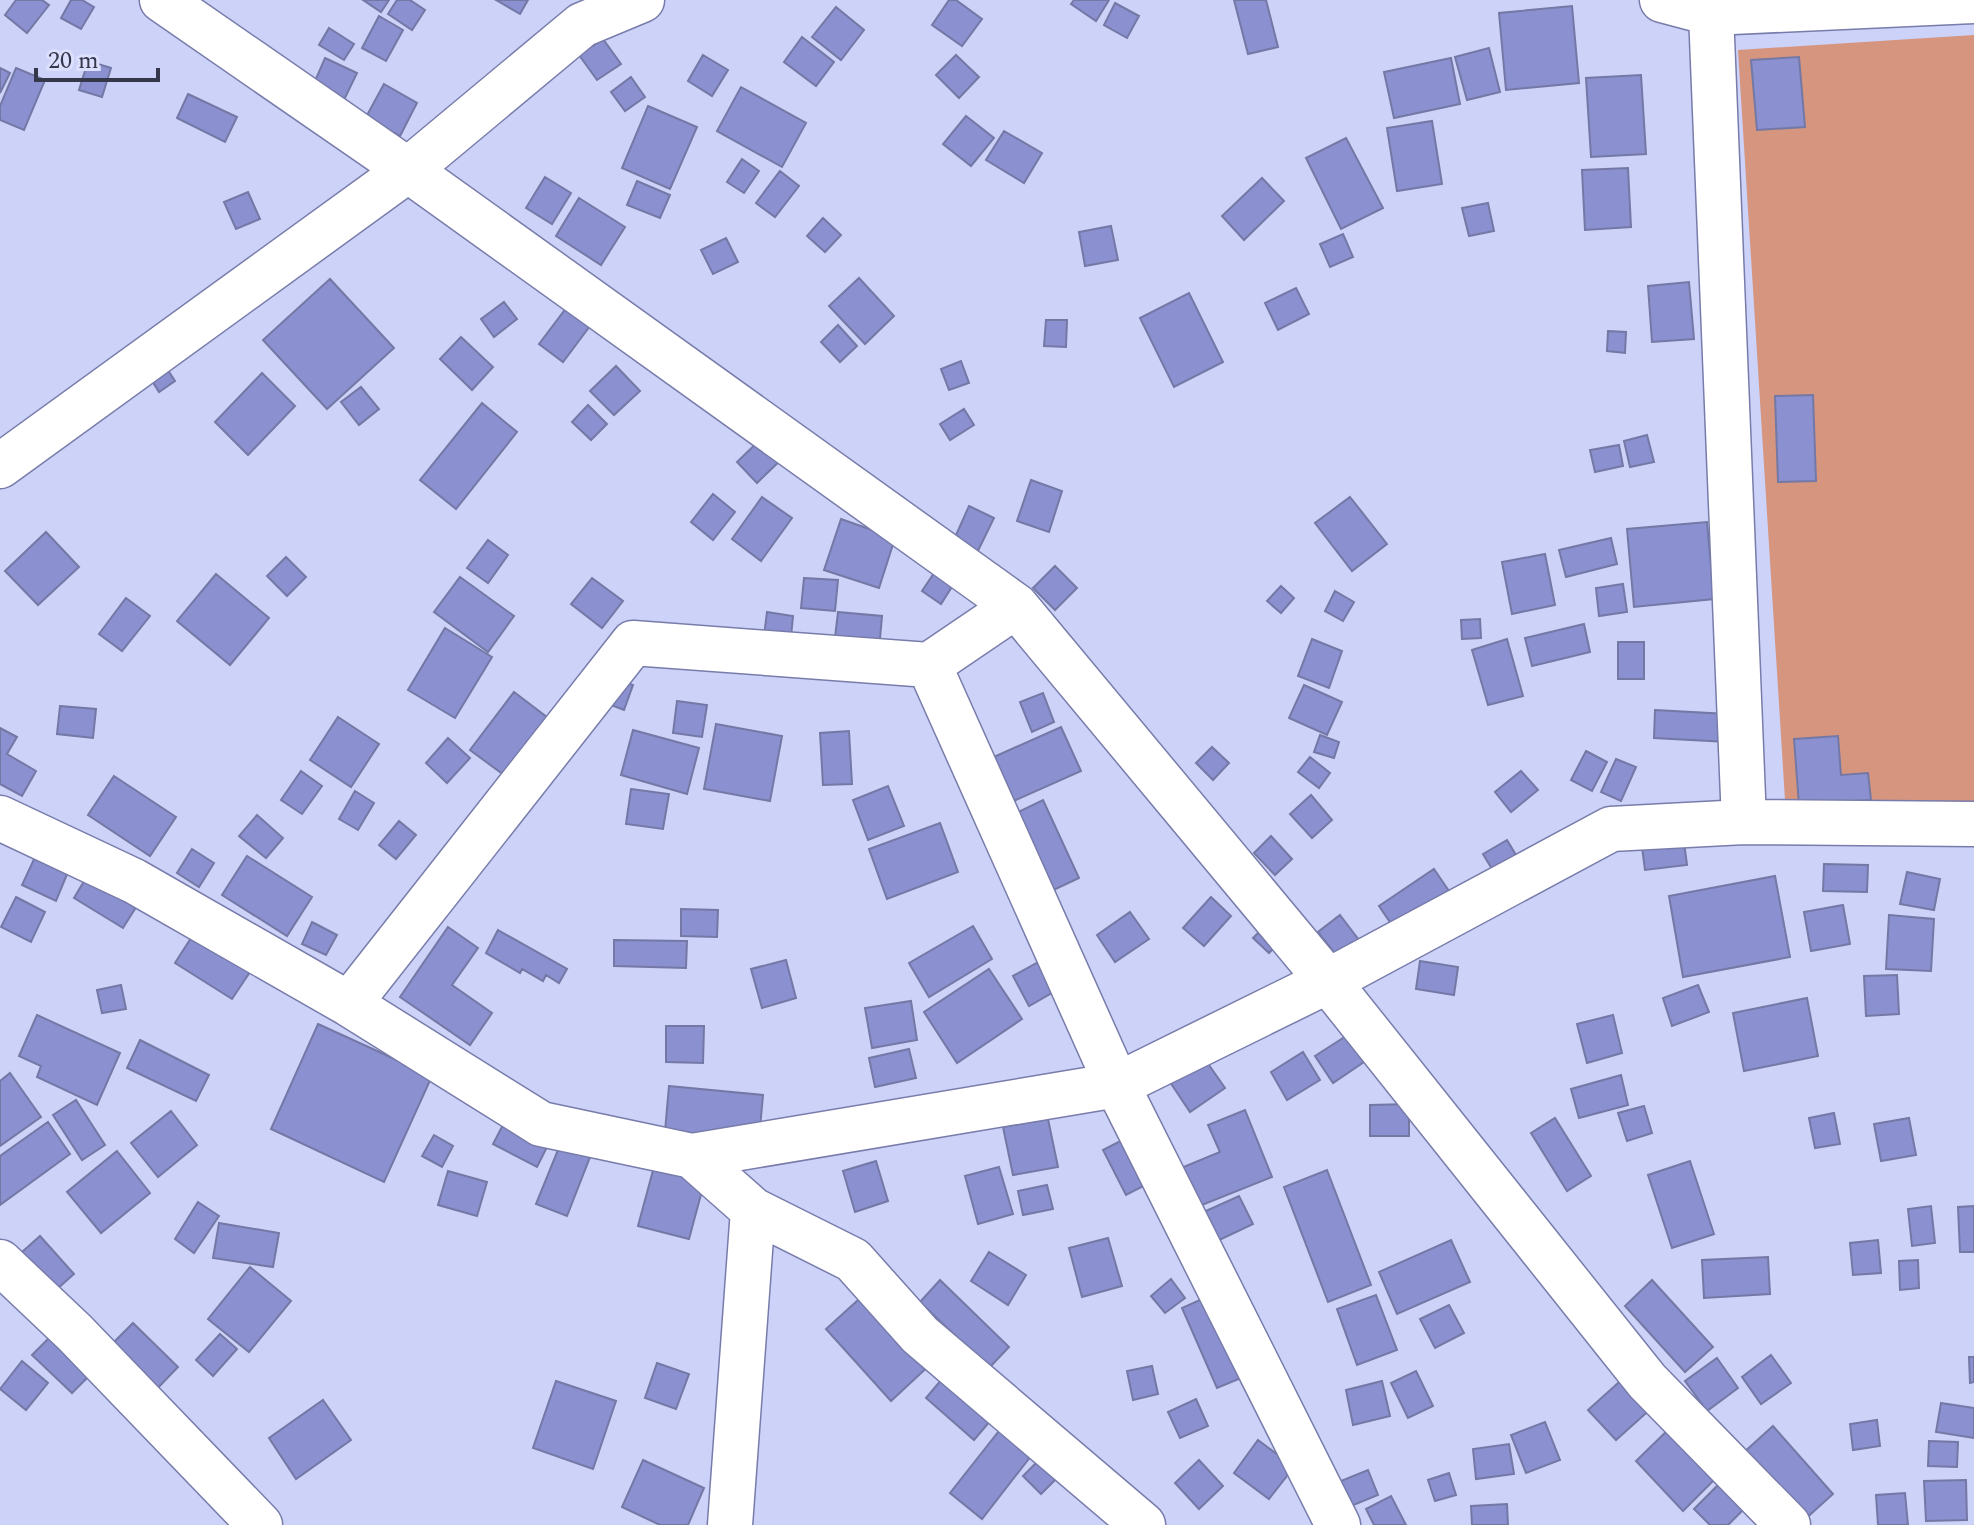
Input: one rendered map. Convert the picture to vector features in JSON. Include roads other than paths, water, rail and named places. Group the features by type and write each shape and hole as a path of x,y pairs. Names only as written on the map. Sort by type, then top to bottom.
{"street":[{"path":"162,0 408,170 1016,606 1328,981 1647,1381 1788,1525"},
{"path":"0,466 408,170 582,25 642,0"},
{"path":"1662,0 1711,13 1974,1"},
{"path":"1711,13 1744,822"},
{"path":"349,1004 633,643 929,665 1016,606"},
{"path":"929,665 1117,1085 1338,1525"},
{"path":"0,818 134,881 349,1004 541,1124 692,1156 1117,1085 1328,981 1611,829 1744,822 1974,824"},
{"path":"692,1156 753,1210 853,1260 920,1335 1143,1525"},
{"path":"730,1525 753,1210"},
{"path":"0,1262 75,1333 260,1525"}]}
